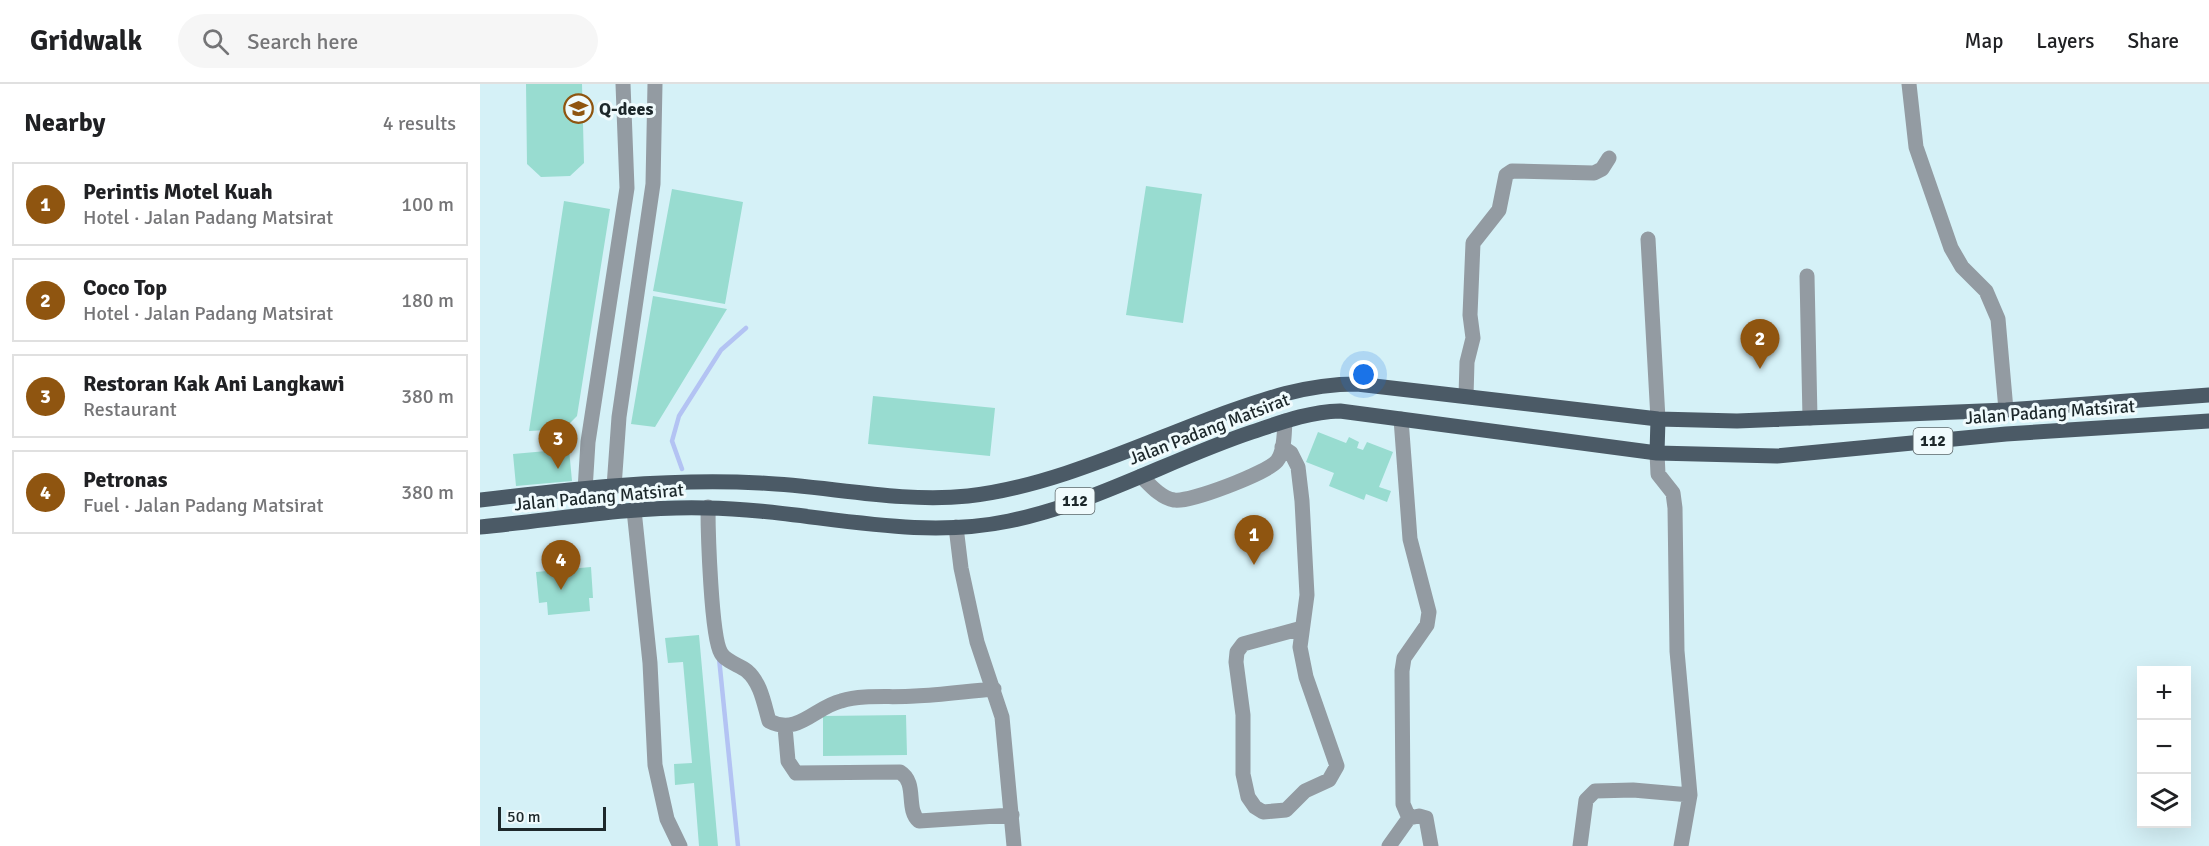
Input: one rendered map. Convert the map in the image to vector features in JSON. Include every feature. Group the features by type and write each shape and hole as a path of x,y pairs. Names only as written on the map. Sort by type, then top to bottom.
{"main road":[{"name":"Jalan Padang Matsirat","path":"480,500 673,482 760,483 922,497 966,496 1037,483 1298,388 1325,384 1357,384 1658,419 1737,421 2006,410 2209,394"},
{"name":"Jalan Padang Matsirat","path":"480,527 634,510 708,507 878,525 956,527 1009,521 1042,513 1141,476 1219,443 1302,414 1340,411 1657,453 1777,456 2006,434 2209,421"},
{"path":"1657,453 1658,419"}],"street":[{"path":"585,490 588,442 627,188 623,84"},
{"path":"614,487 619,417 653,184 655,84"},
{"path":"1909,84 1916,147 1951,248 1962,267 1986,291 1998,320 2006,410"},
{"path":"1466,396 1467,362 1473,338 1470,315 1473,243 1499,210 1506,175 1512,171 1594,173 1602,169 1609,158"},
{"path":"1648,239 1658,419"},
{"path":"1807,276 1810,418"},
{"path":"1401,419 1410,539 1430,612 1427,625 1404,658 1402,671 1403,804 1409,818"},
{"path":"1141,476 1158,492 1172,500 1186,501 1261,473 1276,463 1282,447 1285,421"},
{"path":"1282,447 1291,453 1298,467 1307,584 1300,647 1306,677 1337,766 1329,780 1305,791 1287,810 1263,812 1255,807 1248,797 1244,774 1242,715 1236,674 1237,652 1244,644 1258,638 1302,628"},
{"path":"1657,453 1658,474 1673,493 1675,508 1677,651 1690,795 1681,846"},
{"path":"708,507 708,553 720,652 749,672 760,690 769,721 785,727 809,718 831,704 848,699 994,689"},
{"path":"634,510 650,663 655,765 667,819 680,846"},
{"path":"956,527 970,614 1002,717 1014,846"},
{"path":"785,727 788,760 796,773 900,772 910,783 915,817 919,821 1012,815"},
{"path":"1580,846 1586,800 1595,791 1633,790 1690,795"},
{"path":"1389,846 1409,818 1419,816 1426,818 1431,846"}],"building":[{"path":"526,84 582,84 584,163 570,176 541,177 527,164"},
{"path":"1146,186 1202,194 1183,323 1126,315"},
{"path":"672,189 743,202 725,304 653,291"},
{"path":"564,201 610,209 577,416 564,429 529,431"},
{"path":"653,296 727,309 655,427 631,424"},
{"path":"873,396 995,408 990,456 868,444"},
{"path":"1318,432 1346,443 1349,437 1359,442 1357,448 1363,450 1367,442 1393,452 1379,487 1391,491 1387,502 1366,494 1364,500 1329,486 1334,473 1306,462"},
{"path":"569,449 572,481 516,486 513,454"},
{"path":"591,567 593,598 589,598 590,611 548,615 547,602 539,603 536,572"},
{"path":"699,635 718,846 699,846 694,783 675,785 674,764 692,763 683,662 668,663 665,638"},
{"path":"906,715 907,755 823,756 823,716"}],"waterway":[{"path":"682,469 672,441 679,416 721,350 746,328"},
{"path":"719,658 738,846"}],"place":[{"name":"Q-dees","path":"578,109"},
{"name":"Coco Top","path":"1760,369"},
{"name":"Restoran Kak Ani Langkawi","path":"558,469"},
{"name":"Perintis Motel Kuah","path":"1254,565"},
{"name":"Petronas","path":"561,590"}]}
